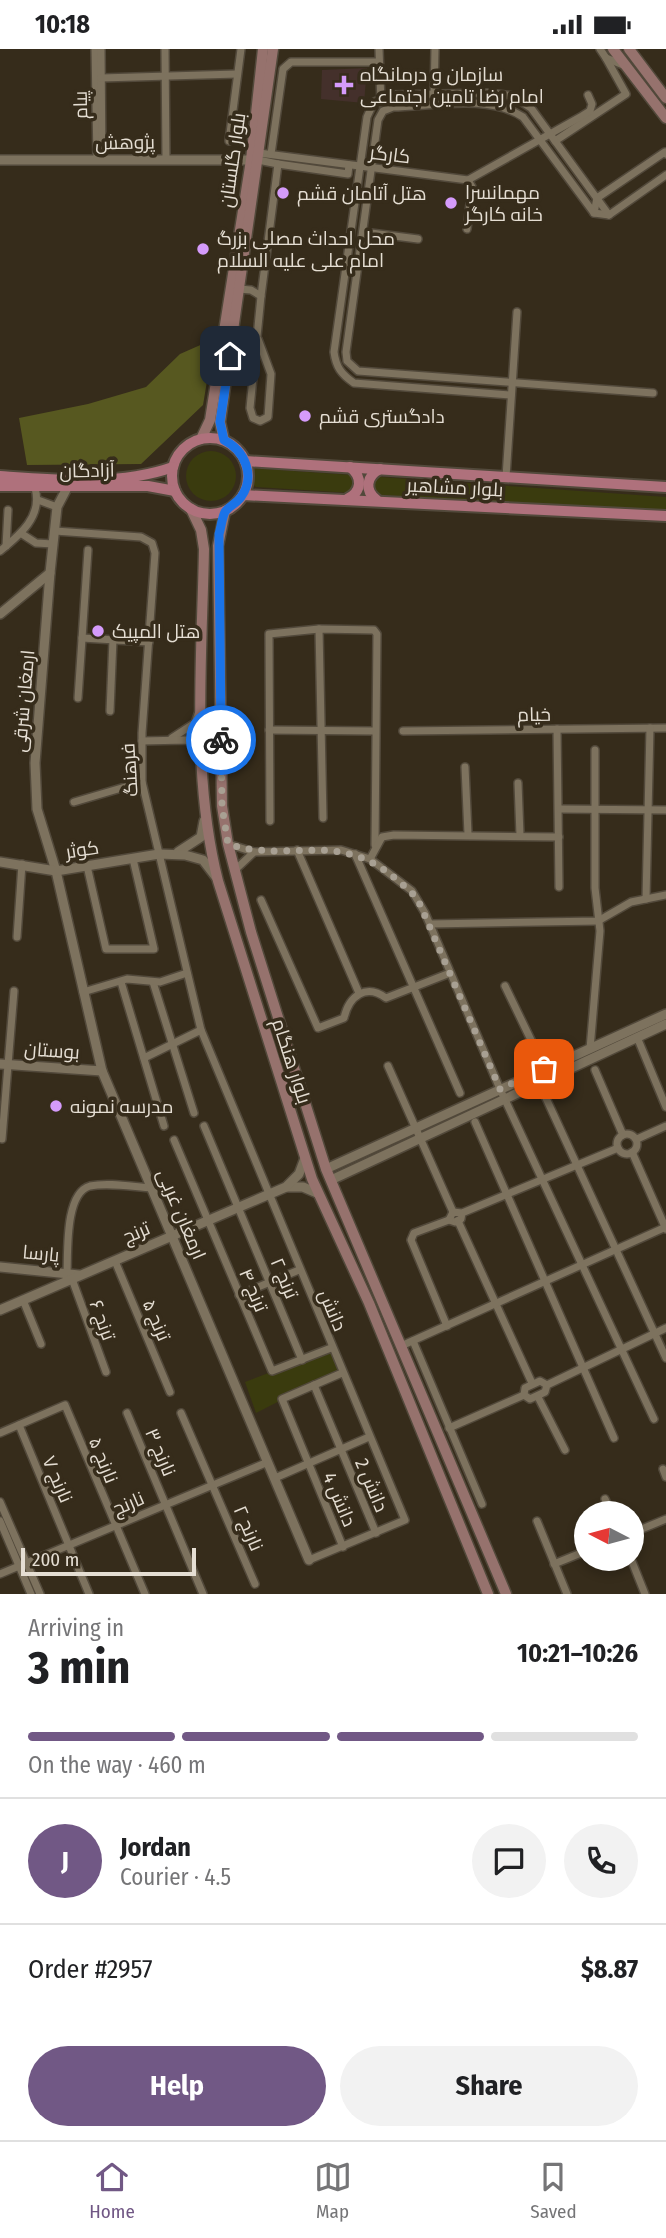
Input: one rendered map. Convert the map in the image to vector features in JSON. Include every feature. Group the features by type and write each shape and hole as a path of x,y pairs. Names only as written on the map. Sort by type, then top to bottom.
{"main road":[{"name":"بلوار گلستان","path":"224,440 220,422 256,158 263,49"},
{"name":"بلوار گلستان","path":"201,439 210,420 273,49"},
{"path":"629,49 666,98"},
{"path":"610,53 628,67 666,118"},
{"path":"201,439 224,440 234,446 245,461 248,478 243,495 225,511 208,514 191,509 175,491 173,467 185,447 201,439"},
{"name":"بلوار مشاهیر","path":"245,461 666,487"},
{"name":"آزادگان","path":"0,476 107,478 153,475 173,467"},
{"path":"346,499 355,493 359,484 357,474 350,467"},
{"path":"377,500 370,493 368,484 372,475 380,469"},
{"name":"آزادگان","path":"0,485 36,488 148,486 175,491"},
{"name":"بلوار مشاهیر","path":"243,495 666,516"},
{"name":"بلوار هنگام","path":"191,509 203,540 203,749 210,850 218,881 317,1193 427,1442 488,1594"},
{"name":"بلوار هنگام","path":"225,511 218,546 222,806 234,870 326,1169 506,1594"},
{"path":"202,619 219,619"},
{"path":"258,1012 274,1007"},
{"path":"427,1442 439,1436"},
{"path":"462,1526 475,1520"}],"street":[{"name":"پیام","path":"95,49 99,160"},
{"name":"پیام","path":"99,160 101,49"},
{"path":"165,49 166,158"},
{"path":"229,141 241,49"},
{"path":"379,49 379,99 383,111 372,167 346,352 352,367 368,372 653,393"},
{"path":"434,106 435,49"},
{"path":"600,49 610,53 626,94"},
{"path":"271,154 283,69 291,62 379,62"},
{"path":"101,78 237,74"},
{"path":"555,141 640,84"},
{"path":"511,395 354,383 343,376 336,365 334,352 359,166 367,117 374,102 390,95 489,93 513,96 531,108 609,215"},
{"path":"467,229 472,187 468,180 590,111 592,104 588,95"},
{"path":"383,111 393,107 509,107 523,117 594,213 609,215 666,175"},
{"path":"594,213 597,198 664,152 666,154"},
{"name":"کارگر","path":"256,158 271,154 468,180"},
{"name":"پژوهش","path":"0,160 256,158"},
{"path":"256,158 278,164 348,174 349,165"},
{"path":"258,339 271,374 268,417 260,421 253,418 250,408 278,164"},
{"path":"363,232 418,239"},
{"path":"239,289 251,289 261,296"},
{"path":"506,477 516,312"},
{"path":"3,549 22,534 38,500 36,488"},
{"path":"38,500 57,507 67,488"},
{"name":"ارمغان شرقی","path":"56,871 37,809 35,789 57,507"},
{"path":"3,549 8,510"},
{"name":"فرهنگ","path":"55,531 141,537 152,543 155,553 142,741 142,782 201,1030 267,1195"},
{"path":"22,534 36,543 53,544"},
{"path":"78,698 88,550"},
{"path":"0,614 50,573"},
{"path":"318,629 323,818"},
{"path":"270,821 269,634 318,629 376,632 375,845 370,859"},
{"path":"82,638 149,642"},
{"path":"110,711 113,639"},
{"path":"171,739 195,723 201,702"},
{"path":"646,899 650,728"},
{"name":"خیام","path":"403,731 666,728"},
{"path":"557,729 559,887"},
{"path":"269,730 375,731"},
{"path":"142,741 171,739 195,743 203,749"},
{"path":"590,1049 600,931 599,901 595,888 595,750"},
{"path":"465,767 468,834"},
{"path":"74,802 142,782"},
{"path":"519,783 520,835"},
{"name":"کوثر","path":"169,855 187,849 201,837 206,808"},
{"path":"559,809 666,810"},
{"path":"375,845 382,837 394,835 559,837"},
{"path":"228,844 254,852 341,850 370,859 412,891 430,924 500,1089 654,1419"},
{"path":"297,851 359,993"},
{"path":"234,870 254,852"},
{"path":"355,854 460,1093"},
{"name":"کوثر","path":"0,862 56,871 169,855 203,860 218,881"},
{"path":"87,866 109,950 154,949 133,859"},
{"path":"17,937 22,864"},
{"name":"ارمغان غربی","path":"56,871 102,1070 309,1560"},
{"path":"430,924 598,921 613,910 666,895"},
{"path":"261,901 315,1026 321,1028 344,1018 347,1004 359,993 372,991 386,998 450,973"},
{"path":"83,992 135,978 153,982 187,973"},
{"path":"121,982 164,1126"},
{"path":"153,982 194,1113"},
{"path":"505,986 544,1069"},
{"path":"2,1139 5,1064 14,991"},
{"path":"331,1180 539,1083 666,1014"},
{"path":"326,1169 590,1049 637,1037 666,1024"},
{"path":"144,1058 201,1030"},
{"path":"637,1037 666,1107"},
{"name":"بوستان","path":"5,1064 102,1070"},
{"path":"387,1066 417,1126 453,1212 460,1217 495,1304 532,1383"},
{"path":"595,1070 623,1135"},
{"path":"539,1083 666,1358"},
{"path":"475,1122 614,1438"},
{"name":"ترنج ۲","path":"204,1126 302,1360"},
{"path":"637,1139 666,1126"},
{"path":"623,1135 632,1135 637,1139 632,1152 624,1154 618,1148 617,1141 623,1135"},
{"name":"ترنج ۴","path":"174,1140 272,1371 302,1360"},
{"path":"447,1326 411,1240 414,1233 460,1217 618,1148"},
{"path":"401,1346 666,1228 632,1152"},
{"path":"286,1187 299,1174 305,1158"},
{"path":"344,1161 345,1169 350,1171"},
{"path":"73,1276 72,1209 80,1192 90,1187 152,1188"},
{"path":"286,1187 303,1187 317,1193"},
{"name":"ترنج","path":"0,1310 73,1276 115,1261 286,1187"},
{"name":"دانش","path":"267,1195 405,1520 376,1533"},
{"path":"449,1220 453,1212"},
{"name":"ترنج ۵","path":"115,1261 170,1392"},
{"name":"پارسا","path":"0,1267 73,1276"},
{"path":"239,1295 299,1270"},
{"name":"ترنج ۶","path":"73,1276 106,1372"},
{"path":"23,1300 41,1344"},
{"path":"524,1395 530,1399 538,1397 545,1392 547,1385 666,1328"},
{"path":"413,1341 482,1504"},
{"path":"302,1360 331,1347"},
{"path":"314,1385 342,1373"},
{"path":"524,1395 525,1388 532,1383 540,1381 547,1385"},
{"name":"دانش 4","path":"314,1385 282,1399 343,1547"},
{"name":"دانش 2","path":"314,1385 376,1533"},
{"path":"449,1428 524,1395"},
{"path":"538,1397 565,1450"},
{"name":"نارنج ۵","path":"19,1425 65,1405 145,1594"},
{"name":"نارنج ۳","path":"127,1413 203,1594"},
{"name":"نارنج ۲","path":"181,1413 256,1584"},
{"path":"0,1433 19,1425"},
{"name":"نارنج ۷","path":"19,1425 89,1594"},
{"path":"275,1478 369,1437"},
{"name":"نارنج","path":"0,1574 268,1462"},
{"path":"663,1469 666,1477"},
{"path":"0,1502 31,1594"},
{"path":"644,1527 666,1519"},
{"path":"0,1521 40,1594"},
{"path":"537,1521 567,1594"},
{"path":"309,1560 376,1533"},
{"path":"554,1564 574,1556"},
{"path":"636,1571 645,1594"}],"shaded area":[{"name":"سازمان و درمانگاه امام رضا تامین اجتماعی","path":"367,68 364,103 321,99 322,70"},
{"path":"214,339 203,405 141,464 27,465 19,418 88,404 146,387 180,354"},
{"path":"211,451 228,459 236,476 228,493 211,501 194,493 186,476 194,459"},
{"path":"252,468 666,497 666,513 256,487 251,484"},
{"path":"331,1349 341,1370 256,1413 245,1382"}],"way so far":[{"path":"221,740 222,806 228,844 254,852 341,850 370,859 412,891 418,900 500,1089 544,1069"}],"place":[{"name":"سازمان و درمانگاه امام رضا تامین اجتماعی","path":"344,85"},
{"name":"هتل آتامان قشم","path":"283,193"},
{"name":"مهمانسرا خانه کارگر","path":"451,203"},
{"name":"محل احداث مصلی بزرگ امام علی علیه السلام","path":"203,249"},
{"name":"دادگستری قشم","path":"305,416"},
{"name":"هتل المپیک","path":"98,631"},
{"name":"مدرسه نمونه","path":"56,1106"}],"route":[{"path":"221,740 219,534 225,511 235,505 243,495 248,478 245,461 234,446 224,440 220,422 230,356"}]}
